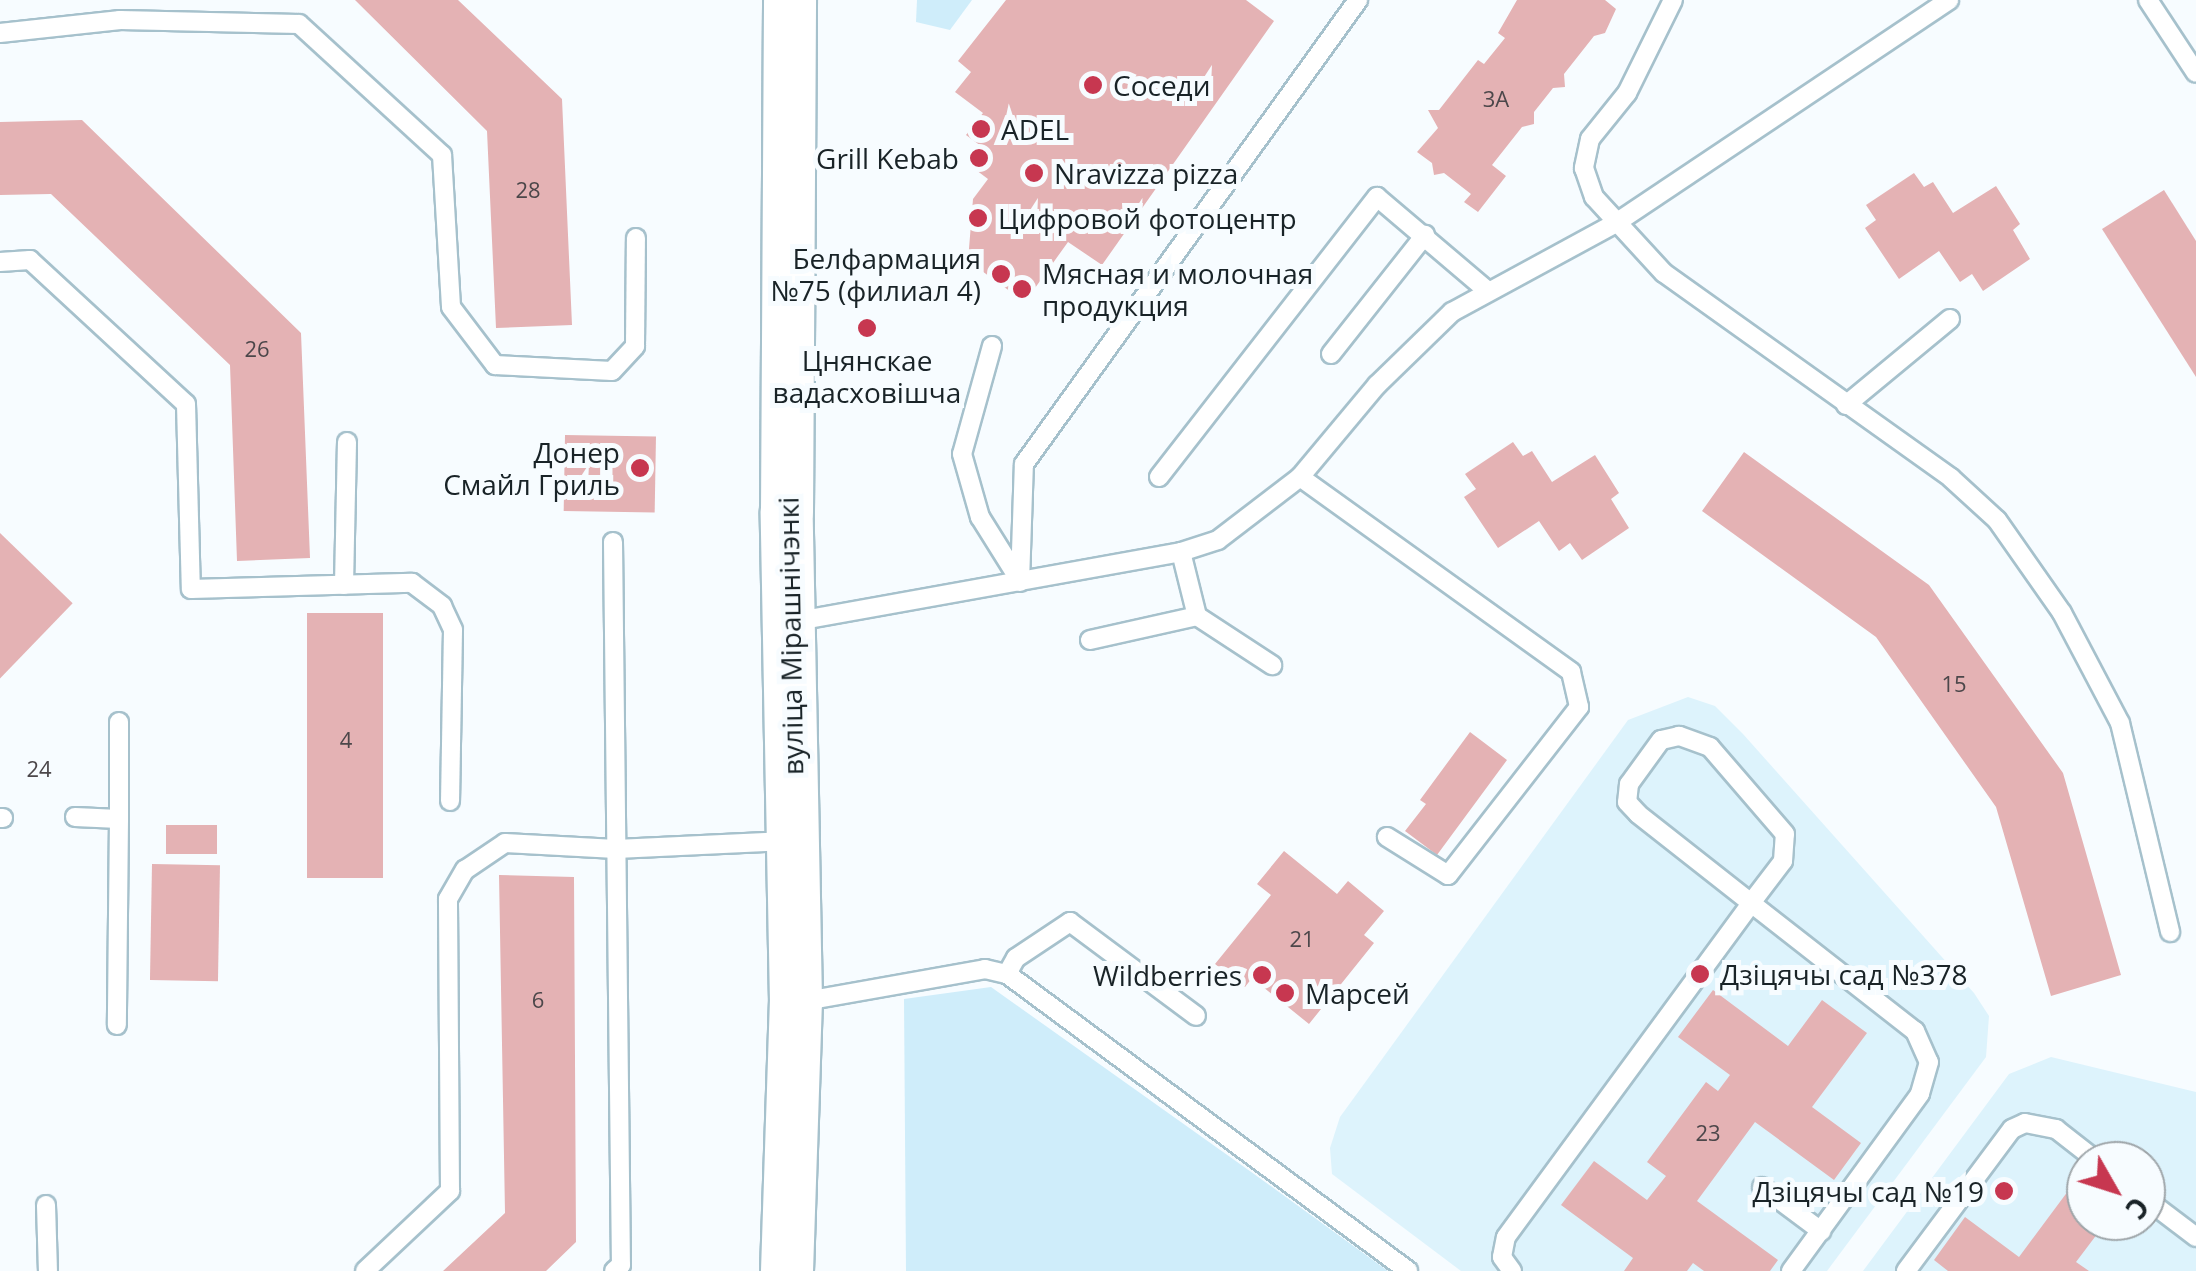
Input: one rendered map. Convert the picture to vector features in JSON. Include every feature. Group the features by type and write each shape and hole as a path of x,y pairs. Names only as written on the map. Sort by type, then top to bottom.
{"main road":[{"name":"вуліца Мірашнічэнкі","path":"788,1271 796,1002 790,0"}],"lane":[{"path":"1020,582 1024,464 1358,0"},
{"path":"1673,0 1627,93 1590,139 1584,168 1594,197 1664,273 1951,478 1997,520 2062,612 2120,723 2170,932"},
{"path":"791,622 1180,552 1243,525 1300,477 1377,385 1452,312 1616,222 1949,0"},
{"path":"2148,0 2196,73"},
{"path":"0,32 120,20 300,24 442,155 451,307 495,365 612,370 635,346 636,238"},
{"path":"1159,477 1377,198 1488,292"},
{"path":"1332,354 1425,235"},
{"path":"0,262 30,260 186,404 191,589 412,583 442,606 453,630 450,800"},
{"path":"1846,405 1950,319"},
{"path":"992,346 962,454 980,517 1020,582"},
{"path":"344,584 347,442"},
{"path":"1300,477 1571,672 1578,707 1448,876 1387,837"},
{"path":"613,542 621,1264 614,1271"},
{"path":"1180,552 1197,616 1272,666"},
{"path":"1090,640 1197,616"},
{"path":"117,1025 119,722"},
{"path":"1512,1271 1502,1256 1506,1237 1752,903 1783,861 1785,834 1710,747 1679,736 1661,740 1629,784 1627,802 1752,903 1915,1031 1929,1062 1920,1094 1791,1271"},
{"path":"75,817 119,819"},
{"path":"365,1271 450,1190 448,899 465,870 505,843 616,850 794,841"},
{"path":"1006,974 1016,958 1070,922 1196,1016"},
{"path":"796,1002 985,969 1006,974 1408,1271"},
{"path":"1906,1271 2012,1130 2025,1123 2056,1129 2071,1141"},
{"path":"1762,1187 1820,1231"},
{"path":"46,1205 48,1271"},
{"path":"2166,1214 2196,1237"}],"shaded area":[{"path":"917,0 972,0 950,30 916,22"},
{"name":"Дзіцячы сад №378","path":"1688,697 1715,706 1743,734 1974,993 1989,1016 1986,1057 1827,1271 1461,1271 1332,1174 1330,1148 1340,1117 1628,720"},
{"path":"991,987 1388,1271 906,1271 904,999"},
{"name":"Дзіцячы сад №19","path":"2051,1057 2196,1092 2196,1271 1863,1271 2009,1074"}],"building":[{"path":"355,0 458,0 562,99 572,325 496,328 487,131"},
{"path":"1006,0 1246,0 1274,21 1102,265 1068,242 1025,302 968,261 973,199 988,179 968,164 981,146 966,135 983,113 955,92 971,72 958,61"},
{"path":"1517,0 1605,0 1616,9 1605,33 1594,36 1564,74 1565,87 1553,88 1534,112 1534,124 1522,127 1492,165 1506,176 1478,212 1464,202 1471,194 1444,173 1434,175 1432,163 1417,152 1438,128 1428,110 1439,110 1478,60 1484,64 1505,38 1498,33"},
{"path":"82,120 301,333 310,558 237,561 230,365 51,194 0,195 0,122"},
{"path":"1914,173 1924,187 1933,182 1953,213 1996,186 2020,224 2013,230 2030,259 1983,291 1972,274 1960,282 1939,251 1899,279 1865,228 1876,220 1866,205"},
{"path":"2164,190 2196,241 2196,377 2102,229"},
{"path":"565,435 656,437 655,513 564,511"},
{"path":"1513,442 1523,456 1532,451 1552,482 1595,455 1619,493 1611,499 1629,528 1582,560 1570,543 1559,551 1539,521 1498,548 1464,497 1476,489 1465,474"},
{"path":"1744,452 1929,585 2063,773 2121,975 2051,996 1996,807 1876,637 1702,511"},
{"path":"0,533 73,603 0,678"},
{"path":"307,613 383,613 383,878 307,878"},
{"path":"1470,732 1507,760 1437,855 1405,831 1426,804 1420,800"},
{"path":"166,825 217,825 217,854 166,854"},
{"path":"1284,851 1337,894 1348,881 1384,911 1364,935 1374,943 1309,1024 1252,978 1245,987 1215,964 1271,895 1257,884"},
{"path":"152,864 220,865 218,981 150,980"},
{"path":"499,875 574,877 576,1242 546,1271 443,1271 505,1213"},
{"path":"1713,990 1788,1046 1822,1000 1867,1033 1812,1107 1861,1143 1834,1180 1755,1122 1697,1201 1778,1260 1770,1271 1704,1271 1693,1263 1687,1271 1624,1271 1633,1258 1561,1205 1594,1161 1647,1200 1666,1176 1647,1162 1706,1082 1718,1091 1730,1075 1678,1037"},
{"path":"2066,1194 2066,1241 2092,1241 2076,1262 2089,1271 1948,1271 1934,1260 1965,1217 2019,1257"}],"place":[{"name":"Соседи","path":"1093,85"},
{"name":"ADEL","path":"981,129"},
{"name":"Grill Kebab","path":"979,158"},
{"name":"Nravizza pizza","path":"1034,173"},
{"name":"Цифровой фотоцентр","path":"978,218"},
{"name":"Белфармация №75 (филиал 4)","path":"1001,274"},
{"name":"Мясная и молочная продукция","path":"1022,289"},
{"name":"Цнянскае вадасховішча","path":"867,328"},
{"name":"Донер Смайл Гриль","path":"640,468"},
{"name":"Дзіцячы сад №378","path":"1700,974"},
{"name":"Wildberries","path":"1262,975"},
{"name":"Марсей","path":"1285,993"},
{"name":"Дзіцячы сад №19","path":"2004,1191"}]}
